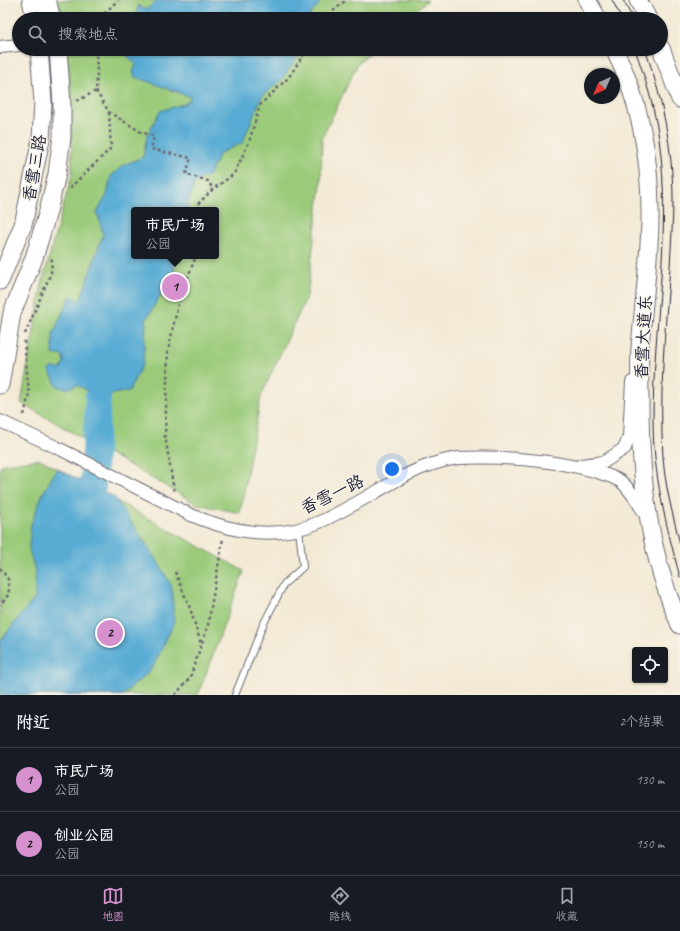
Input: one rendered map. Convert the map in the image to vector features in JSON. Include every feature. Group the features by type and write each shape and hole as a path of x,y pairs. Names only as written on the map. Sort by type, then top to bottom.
{"main road":[{"path":"31,0 34,12"},
{"path":"47,0 50,12"},
{"path":"587,0 594,12"},
{"path":"638,0 644,12"},
{"name":"香雪三路","path":"0,281 23,225 41,138 43,102 40,56"},
{"name":"香雪三路","path":"0,385 12,313 34,258 57,174 62,137 62,104 59,56"},
{"name":"香雪大道东","path":"617,56 629,82 638,113 645,147 648,180 650,222 640,350 640,426 642,474 648,518 660,570 668,596 680,625"},
{"path":"664,56 680,99"}],"street":[{"path":"0,46 12,45"},
{"path":"576,466 604,462 625,448 629,436 633,374 640,350"},
{"name":"香雪一路","path":"0,421 56,447 176,508 224,528 253,533 274,534 299,529 321,521 405,476 429,465 457,458 526,460 576,466"},
{"path":"576,466 620,481 627,487 648,518"}],"lane":[{"path":"235,695 263,625 284,584 302,567 299,529"}],"path":[{"path":"106,12 118,0"},
{"path":"332,12 346,0"},
{"path":"96,56 96,91 109,112 140,132 154,136 151,149 191,158 186,174 208,181 213,189"},
{"path":"198,207 198,204 213,189 234,174 249,142 260,105 289,77 302,56"},
{"path":"73,103 96,91"},
{"path":"68,190 111,148 109,112"},
{"path":"24,415 29,394 24,337 51,273 52,250"},
{"path":"176,508 165,436 168,351 179,300 195,259"},
{"path":"175,695 190,678 208,625 224,528"},
{"path":"0,568 8,579 9,594 0,604"},
{"path":"175,572 190,608 201,645"}],"green space":[{"path":"58,0 428,0 415,12 61,12"},
{"path":"67,56 366,56 358,63 322,138 321,184 307,296 261,396 240,513 197,504 21,403 43,279 72,175 71,91"},
{"path":"40,459 244,571 198,695 0,695 0,467 3,464"}],"water":[{"path":"158,0 322,0 313,12 136,12 139,5 143,9 147,9"},
{"path":"127,56 298,56 282,79 262,96 242,143 220,153 209,175 194,183 187,207 131,207 131,259 176,259 174,271 146,320 143,363 129,391 98,397 77,385 67,389 57,386 49,370 53,367 60,370 64,363 63,356 53,354 53,334 70,296 80,301 103,234 97,212 107,195 111,176 124,165 143,157 147,136 160,111 186,103 191,97 135,77 133,72 136,64"},
{"path":"57,469 114,497 158,562 172,587 174,623 152,669 123,695 0,695 0,641 35,598 35,571 29,549 31,524 43,493"}],"waterway":[{"path":"93,487 98,397"}],"tram line":[{"path":"612,0 618,12"},
{"path":"623,0 629,12"},
{"path":"637,56 655,116 659,139 664,209 654,385 653,420 655,460 661,499 680,577"},
{"path":"647,56 657,86 669,142 671,162 673,200 663,362 662,433 666,479 680,544"}],"place":[{"name":"市民广场","path":"175,287"},
{"name":"创业公园","path":"110,633"}]}
